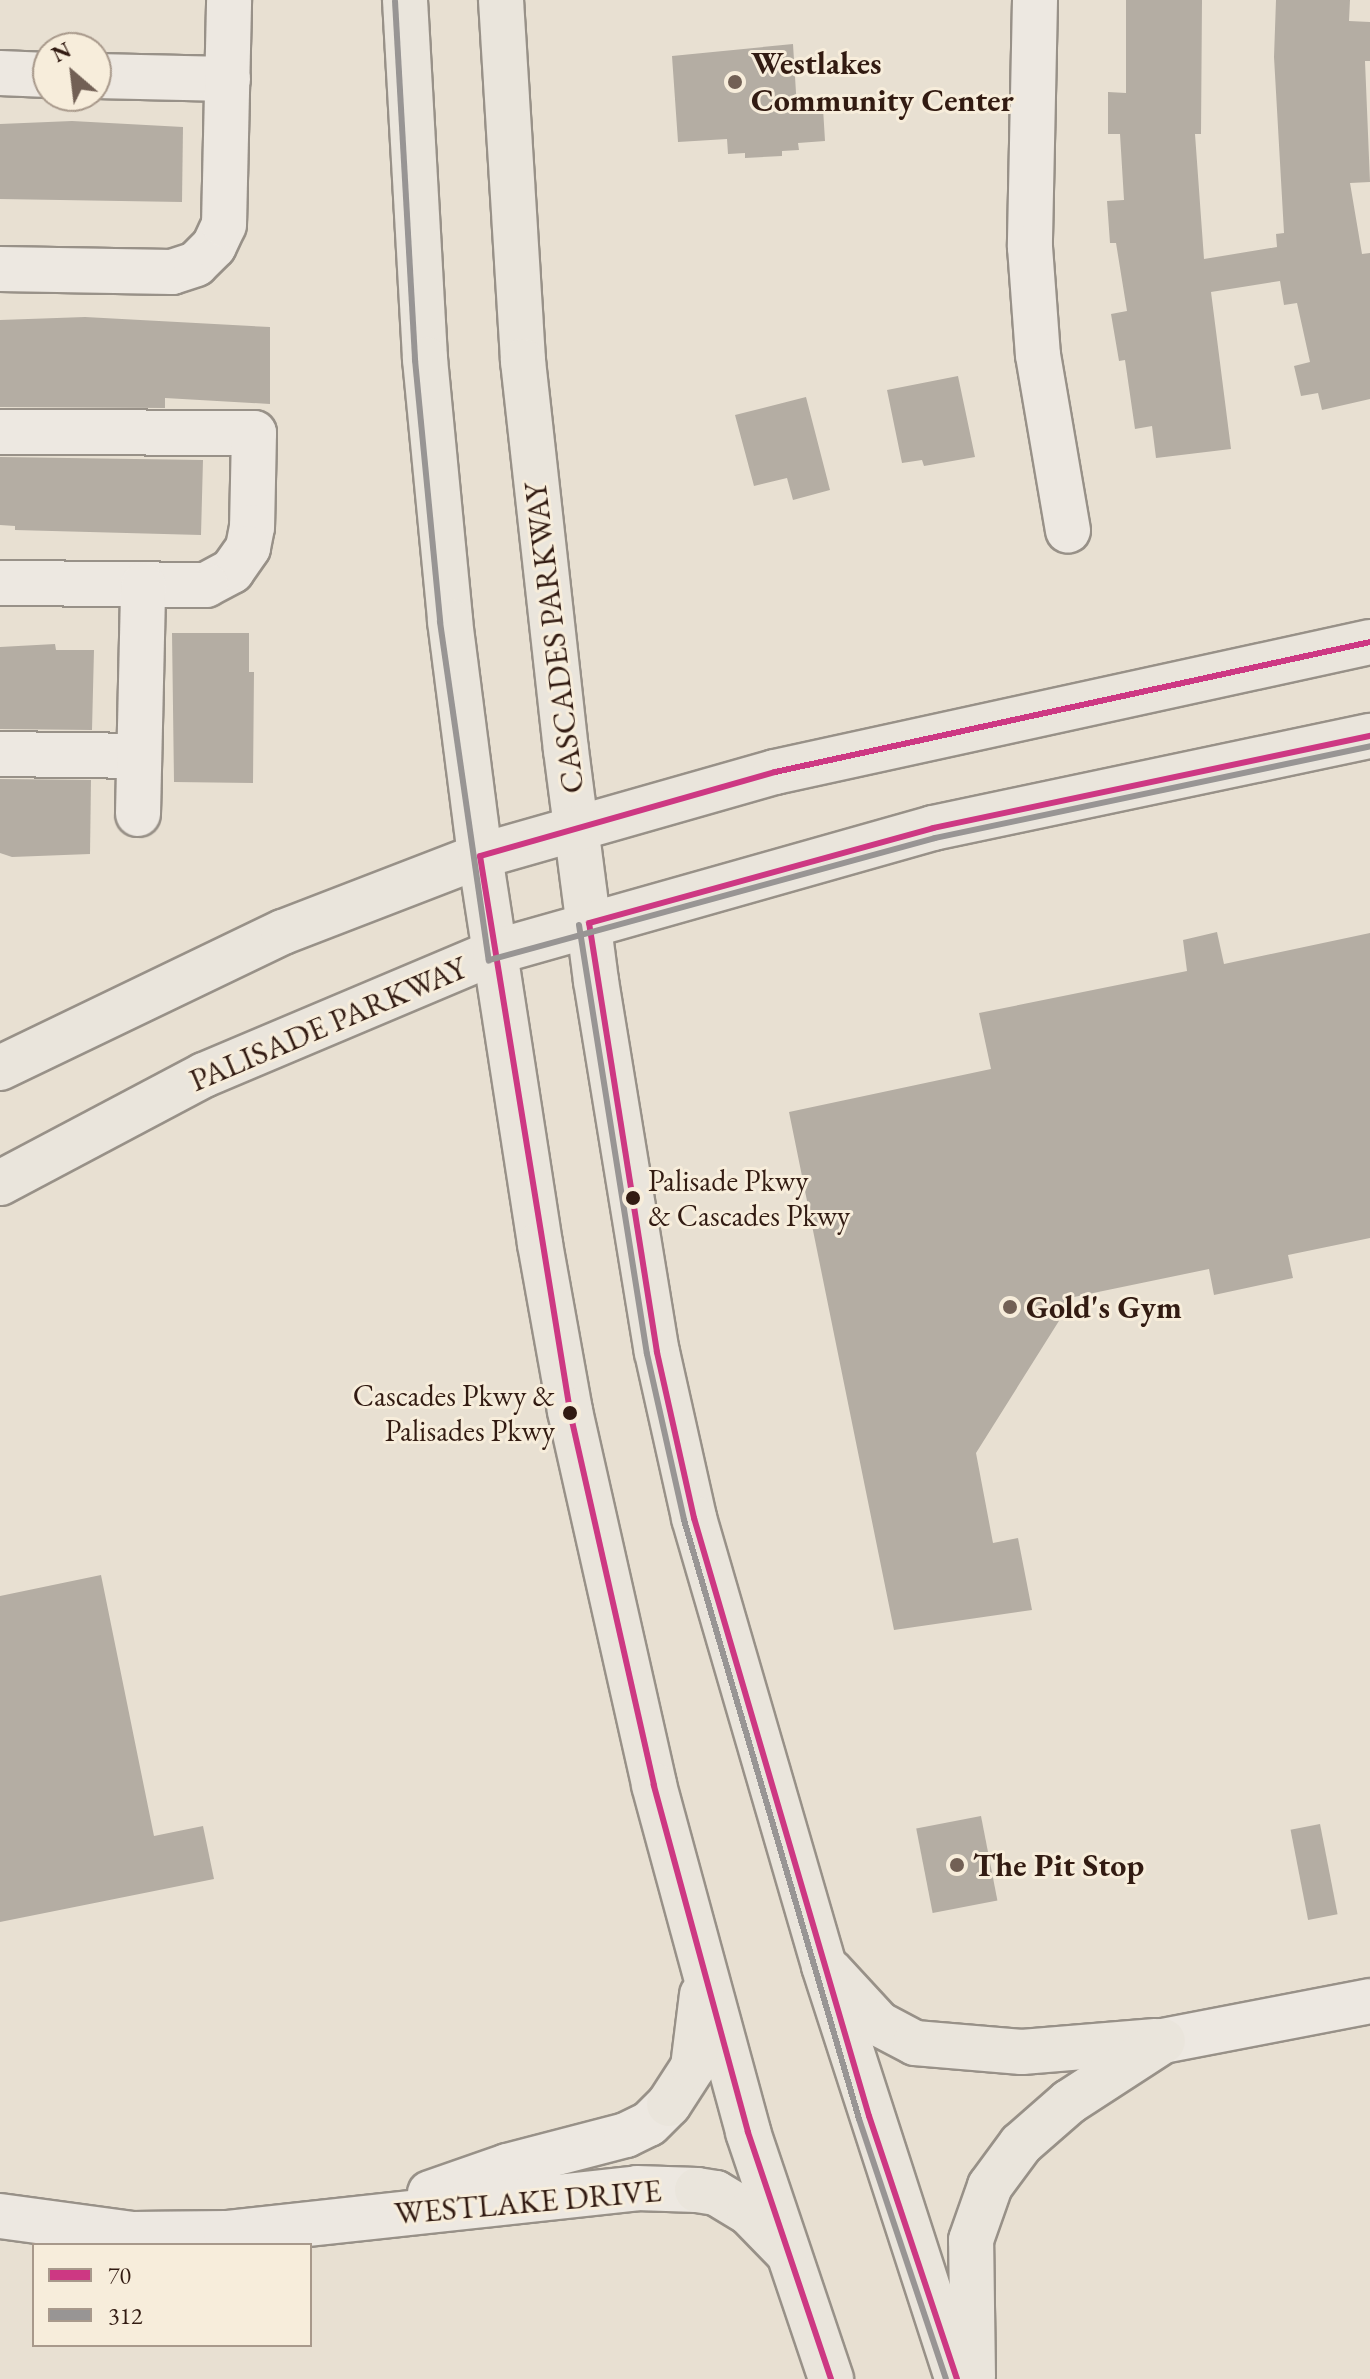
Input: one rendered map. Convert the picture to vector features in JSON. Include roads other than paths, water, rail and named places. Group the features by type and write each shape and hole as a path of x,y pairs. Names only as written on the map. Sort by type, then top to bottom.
{"main road":[{"path":"405,0 425,359 480,856 570,1411 654,1785 786,2251 831,2379"},
{"name":"CASCADES PARKWAY","path":"501,0 523,361 589,923 657,1352 691,1503 824,1966 957,2379"},
{"path":"0,1068 283,932 480,856 775,772 1370,642"},
{"name":"PALISADE PARKWAY","path":"0,1183 204,1075 495,952 933,828 1370,736"},
{"path":"669,2104 693,2067 701,2035 703,1965"},
{"path":"824,1966 879,2024 915,2043 1022,2052 1163,2041"},
{"path":"973,2379 971,2240 990,2186 1021,2144 1069,2102 1163,2041"},
{"path":"697,2190 716,2193 749,2213 786,2251"}],"street":[{"path":"0,269 172,272 196,264 214,246 224,225 229,0"},
{"path":"1035,0 1030,247 1038,355 1068,530"},
{"path":"0,73 32,74"},
{"path":"112,76 228,79"},
{"path":"0,432 254,433 252,527 248,548 232,571 206,585 0,583"},
{"path":"138,814 143,585"},
{"path":"0,754 139,756"},
{"path":"1163,2041 1370,2001"},
{"name":"WESTLAKE DRIVE","path":"360,2218 507,2166 626,2135 649,2124 669,2104"},
{"name":"WESTLAKE DRIVE","path":"0,2216 133,2234 226,2233 637,2188 697,2190"}],"place":[{"name":"Westlakes Community Center","path":"735,82"},
{"name":"Palisade Pkwy & Cascades Pkwy","path":"633,1198"},
{"name":"Gold's Gym","path":"1010,1307"},
{"name":"Cascades Pkwy & Palisades Pkwy","path":"570,1413"},
{"name":"The Pit Stop","path":"957,1865"}]}
